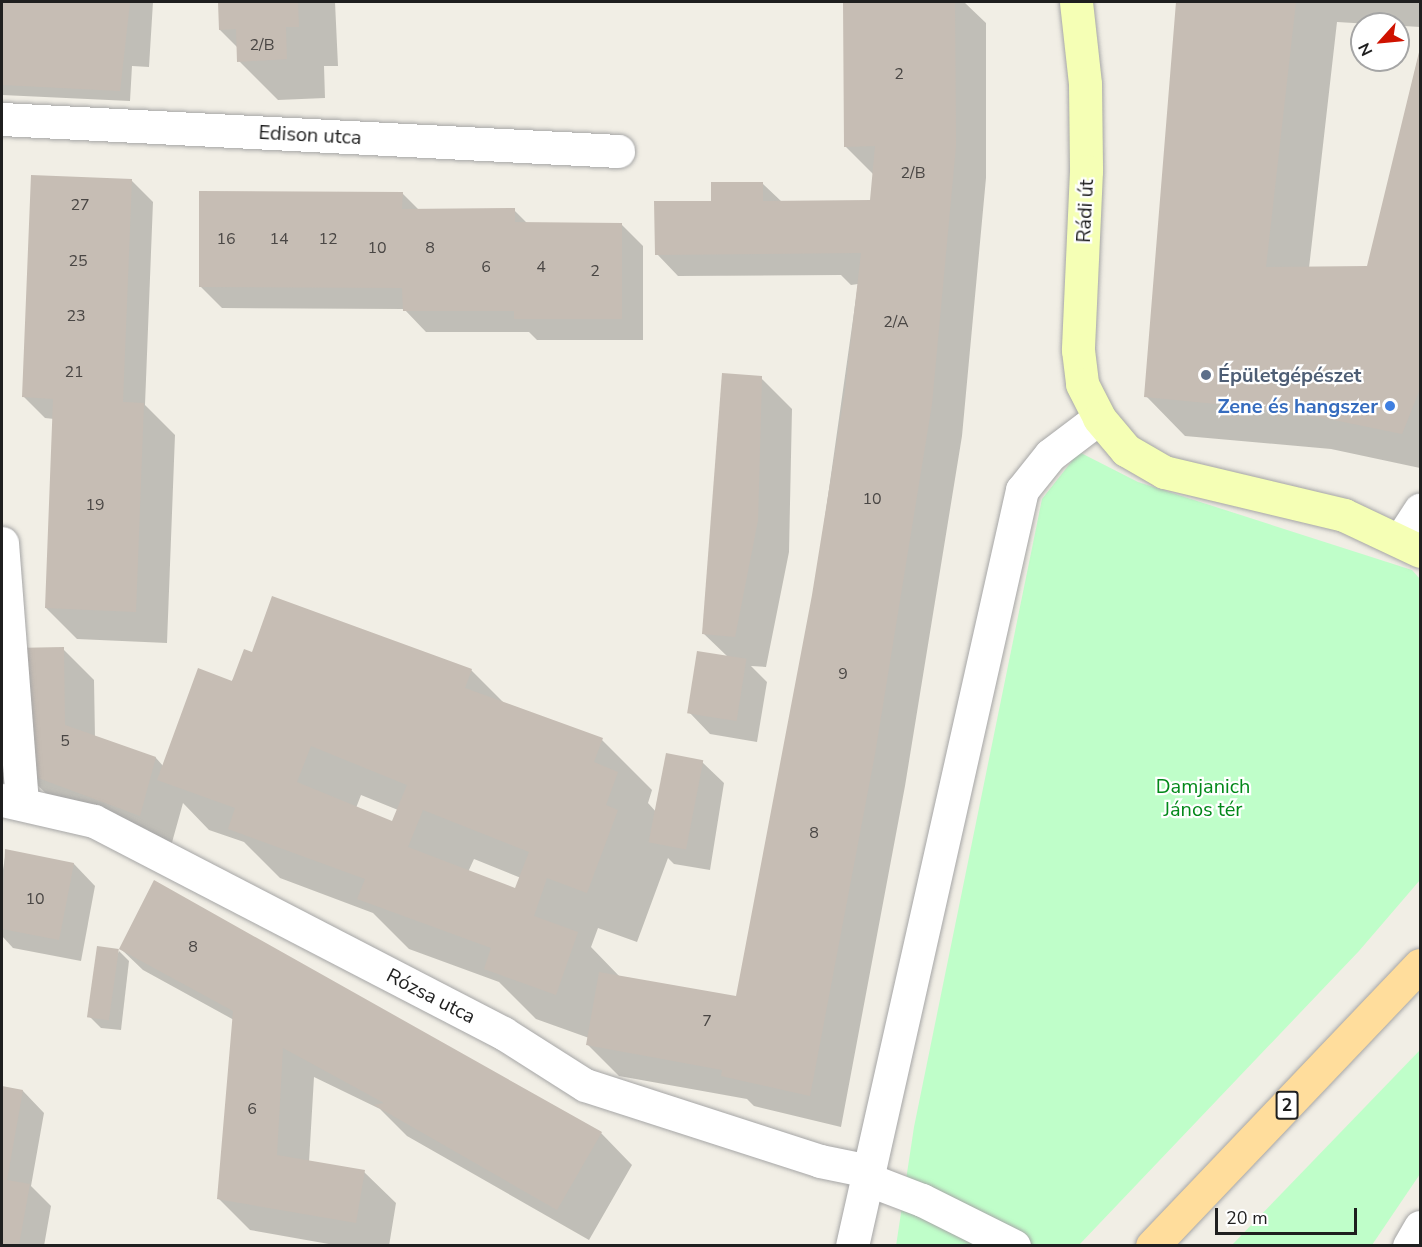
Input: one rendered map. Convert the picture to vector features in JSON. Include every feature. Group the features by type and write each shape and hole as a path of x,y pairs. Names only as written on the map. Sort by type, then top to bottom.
{"main road":[{"name":"2","path":"1152,1245 1420,965"}],"street":[{"name":"Rádi út","path":"1076,2 1085,84 1086,171 1078,350 1082,384 1099,418"},
{"name":"Edison utca","path":"2,119 618,151"},
{"path":"852,1245 1022,490 1050,455 1099,418 1126,450 1164,472 1344,515 1411,545 1420,510"},
{"path":"2,543 12,801"},
{"name":"Rózsa utca","path":"12,801 94,821 503,1033 585,1084 868,1175"},
{"path":"868,1175 1014,1245"},
{"path":"1409,1245 1420,1227"}],"green space":[{"name":"Damjanich János tér","path":"1079,452 1138,482 1412,570 1420,579 1420,880 1359,951 1079,1245 896,1246 914,1127 1042,499"},
{"path":"1420,1050 1420,1174 1372,1245 1232,1245"}],"building":[{"path":"2,2 130,2 120,91 2,85"},
{"path":"218,2 298,2 299,27 286,27 287,59 237,62 236,29 219,30"},
{"path":"843,2 955,2 956,146 932,404 875,754 810,1096 721,1076 722,1070 586,1045 599,972 736,996 812,595 845,390 861,253 655,255 654,201 711,201 711,182 763,182 763,201 870,200 875,146 844,147"},
{"path":"1176,2 1296,2 1266,267 1367,266 1420,48 1420,389 1402,434 1290,411 1144,397"},
{"path":"31,175 132,179 123,402 144,403 136,612 45,608 53,399 22,397"},
{"path":"199,191 403,192 402,209 515,208 515,222 622,223 622,319 514,319 514,311 403,311 402,288 199,287"},
{"path":"722,373 762,376 758,520 735,637 702,634"},
{"path":"272,596 472,669 465,688 603,738 594,762 618,772 606,805 618,810 587,893 547,878 534,916 578,932 556,995 484,969 491,948 357,899 365,879 228,829 235,808 157,780 198,668 232,681 244,649 252,652","holes":["311,746 407,785 392,821 297,782","423,810 529,852 515,888 408,847"]},
{"path":"64,647 65,725 156,757 140,816 22,772 13,648"},
{"path":"697,651 746,659 737,721 687,713"},
{"path":"666,753 703,760 686,850 649,842"},
{"path":"5,849 74,863 59,940 2,929"},
{"path":"154,880 602,1132 557,1210 374,1105 384,1103 283,1048 277,1155 365,1170 356,1223 217,1199 233,1011 119,949"},
{"path":"97,946 119,949 109,1020 87,1017"},
{"path":"2,1086 23,1090 7,1180 30,1184 19,1245 2,1245"}],"place":[{"name":"Épületgépészet","path":"1206,375"},
{"name":"Zene és hangszer","path":"1390,406"}]}
